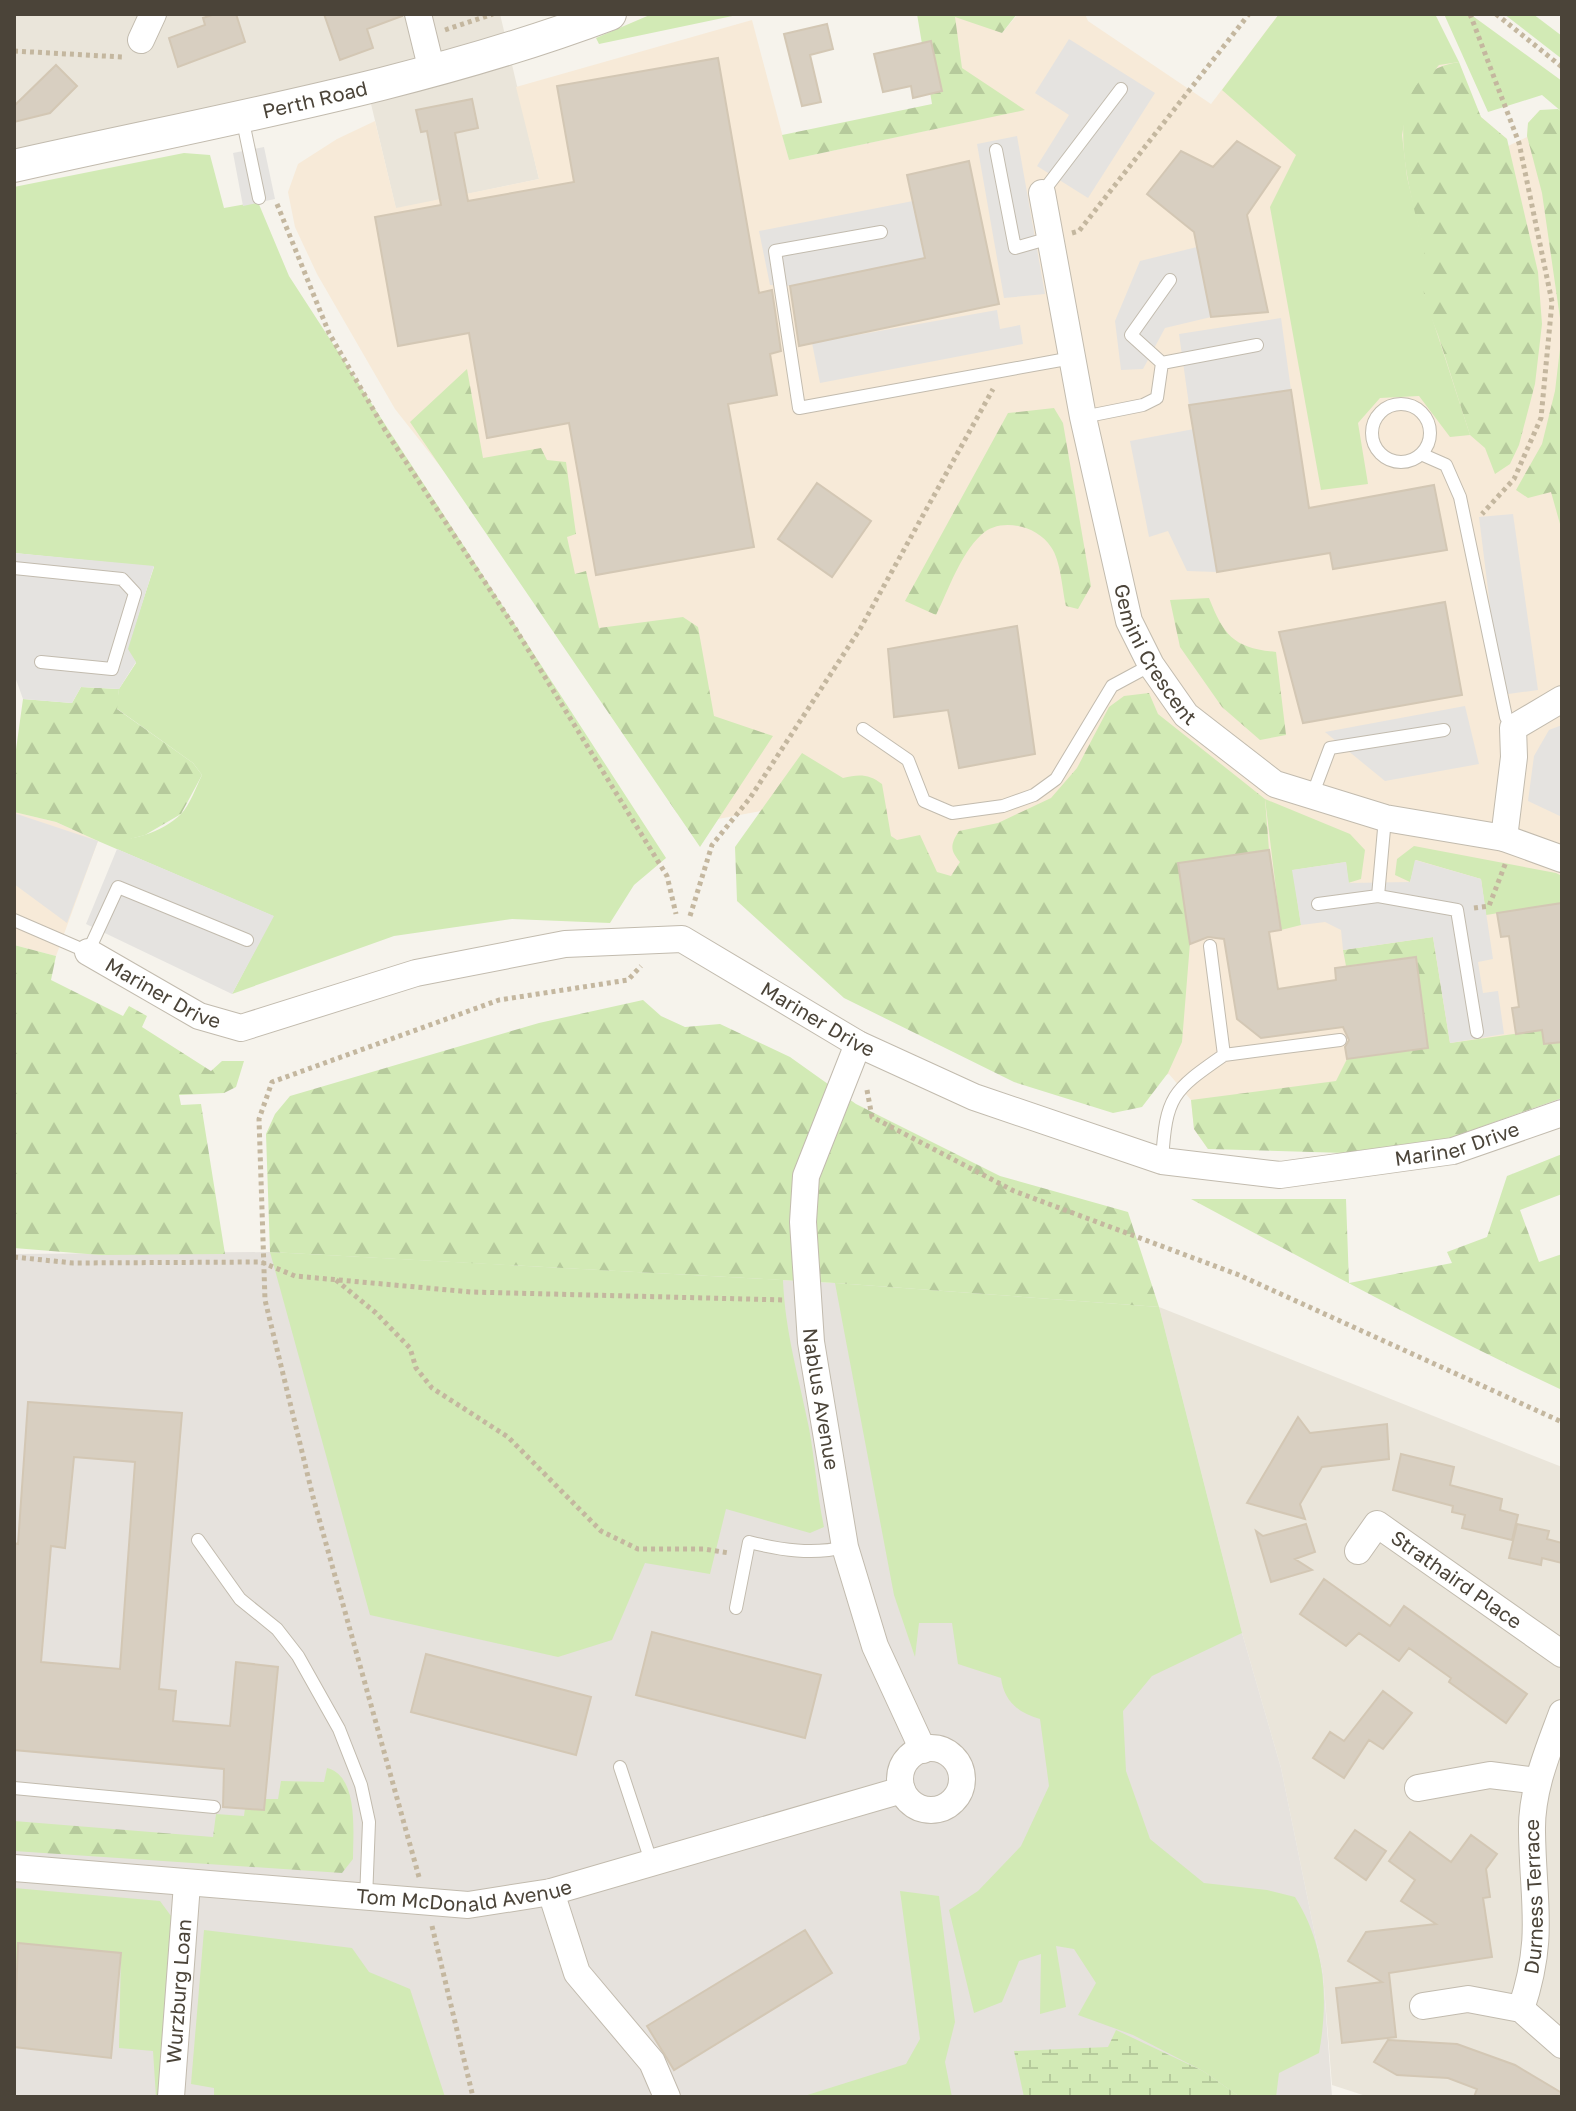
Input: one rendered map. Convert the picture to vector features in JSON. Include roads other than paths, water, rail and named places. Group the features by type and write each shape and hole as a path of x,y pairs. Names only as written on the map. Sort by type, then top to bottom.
{"street":[{"path":"141,40 153,14"},
{"path":"418,14 432,71"},
{"name":"Perth Road","path":"14,166 432,71 544,39 610,14"},
{"name":"Gemini Crescent","path":"1042,193 1083,417 1129,621 1151,665 1186,715 1275,784 1385,818 1504,838 1562,859"},
{"path":"1504,838 1514,757 1513,728 1562,699"},
{"name":"Mariner Drive","path":"88,952 199,1016 241,1028 416,973 565,944 674,938 858,1044 974,1097 1162,1161 1280,1175 1453,1151 1562,1113"},
{"name":"Nablus Avenue","path":"858,1044 806,1176 803,1222 811,1342 845,1547 875,1646 923,1750"},
{"name":"Strathaird Place","path":"1358,1551 1377,1524 1562,1654"},
{"name":"Durness Terrace","path":"1521,2009 1533,1973 1538,1932 1532,1831 1538,1781 1562,1713"},
{"path":"934,1748 953,1757 962,1776 957,1797 949,1804 929,1810 910,1801 902,1790 900,1780 904,1765 923,1750 934,1748"},
{"path":"1418,1788 1490,1775 1538,1781"},
{"name":"Tom McDonald Avenue","path":"14,1868 426,1904 468,1905 551,1892 902,1790"},
{"name":"Wurzburg Loan","path":"171,2097 187,1884"},
{"path":"551,1892 577,1973 652,2062 667,2097"},
{"path":"1423,2006 1468,1999 1521,2009 1562,2045"}],"lane":[{"path":"1042,193 1121,89"},
{"path":"241,114 259,198"},
{"path":"996,150 1015,248 1050,238"},
{"path":"881,232 775,251 799,408 1072,358"},
{"path":"1162,363 1131,335 1170,280"},
{"path":"1162,363 1257,345"},
{"path":"1083,417 1143,405 1157,398 1162,363"},
{"path":"1405,404 1423,413 1430,435 1421,454 1413,459 1395,461 1385,457 1376,447 1373,425 1384,409 1405,404"},
{"path":"1421,454 1446,465 1460,497 1506,717 1513,728"},
{"path":"14,568 122,579 135,593 112,669 41,662"},
{"path":"863,729 908,760 924,801 952,813 1003,806 1034,795 1056,779 1112,686 1151,665"},
{"path":"1312,796 1330,748 1444,730"},
{"path":"1378,896 1385,818"},
{"path":"14,920 88,952 118,887 247,940"},
{"path":"1318,904 1378,896 1457,910 1477,1032"},
{"path":"1210,946 1224,1055"},
{"path":"1162,1161 1164,1119 1180,1086 1224,1055 1340,1040"},
{"path":"198,1540 240,1599 277,1629 298,1656 339,1729 361,1785 369,1822 366,1899"},
{"path":"736,1608 749,1542 779,1550 827,1551 845,1547"},
{"path":"620,1767 651,1861"},
{"path":"14,1788 214,1807"}]}
